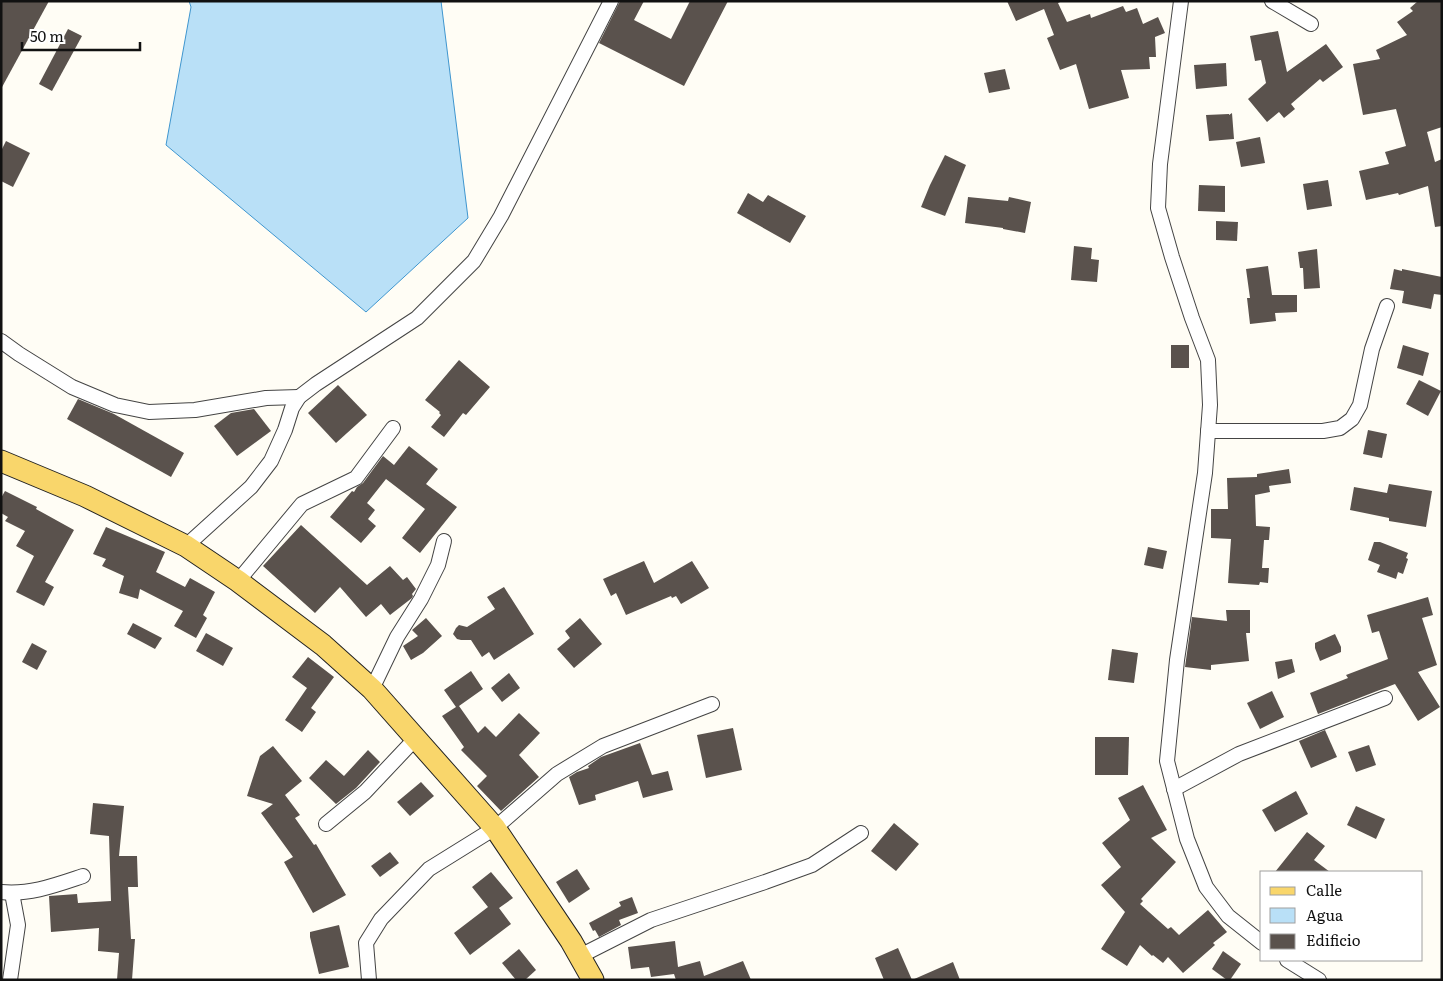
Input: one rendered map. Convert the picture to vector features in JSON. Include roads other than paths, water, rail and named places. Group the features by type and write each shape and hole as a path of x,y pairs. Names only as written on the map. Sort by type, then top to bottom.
{"main road":[{"path":"1,461 85,496 186,546 238,581 323,645 372,689 495,828 566,932 593,980"}],"street":[{"path":"186,546 252,487 271,461 285,430 292,408 299,397 417,318 474,261 501,216 611,1"},
{"path":"1181,1 1160,164 1158,208 1192,318 1208,360 1210,405 1205,473 1177,660 1167,761 1187,839 1206,887 1228,916 1260,941"},
{"path":"1272,1 1311,24"},
{"path":"1208,431 1323,430 1340,428 1352,419 1360,406 1372,348 1387,306"},
{"path":"1,341 72,387 115,405 149,412 195,410 266,398 299,397"},
{"path":"238,581 302,504 356,478 393,428"},
{"path":"372,689 397,637 421,599 438,565 444,541"},
{"path":"1174,789 1239,754 1385,698"},
{"path":"369,980 366,943 381,920 429,869 495,828 557,774 603,746 712,704"},
{"path":"326,824 365,792 416,738"},
{"path":"580,956 651,920 812,865 861,833"},
{"path":"10,980 18,925 7,893 40,890 83,876"},
{"path":"1290,961 1319,980"}],"water":[{"path":"189,1 441,1 468,218 366,312 166,145 191,7"}]}
